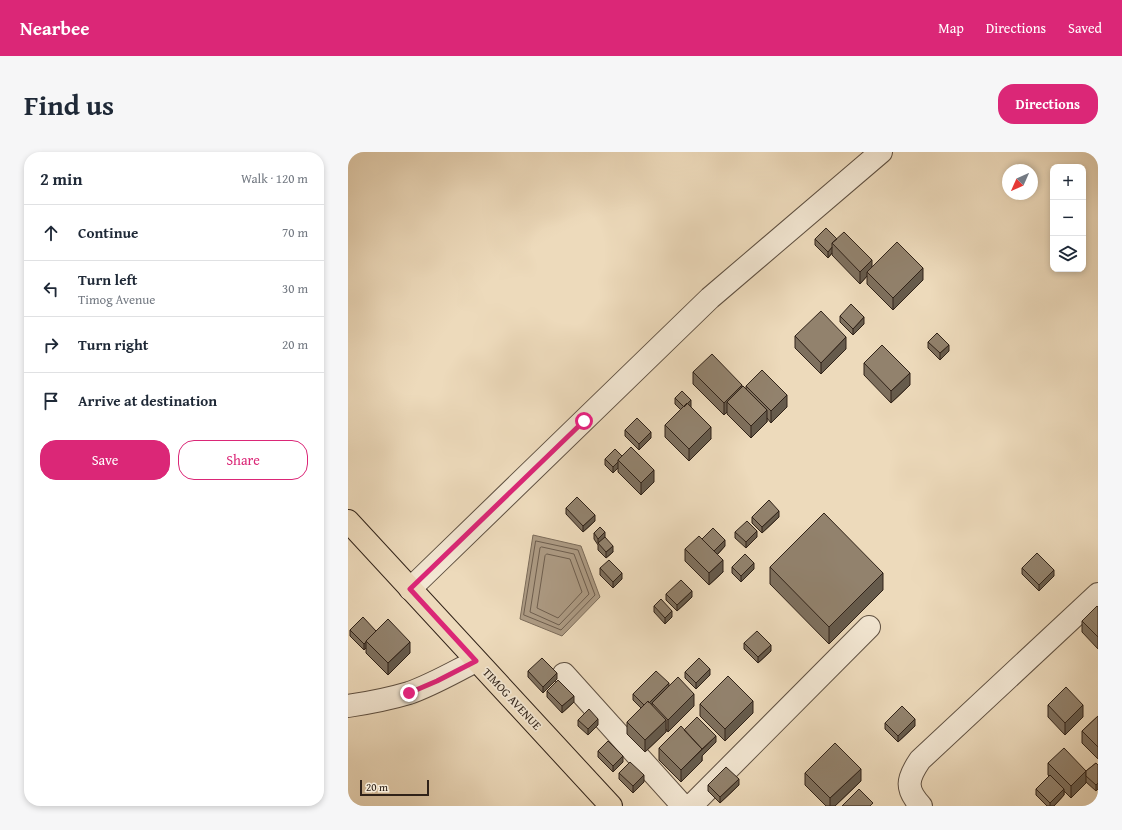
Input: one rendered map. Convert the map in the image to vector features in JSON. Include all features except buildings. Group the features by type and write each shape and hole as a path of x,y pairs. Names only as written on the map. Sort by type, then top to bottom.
{"main road":[{"name":"TIMOG AVENUE","path":"348,521 611,806"}],"street":[{"path":"410,589 710,298 881,152"},
{"path":"921,806 911,795 910,786 910,776 920,760 1098,594"},
{"path":"691,806 869,627"},
{"path":"348,706 409,693 437,681 476,661"},
{"path":"564,674 683,806"}],"water":[{"path":"533,535 581,546 600,597 562,636 520,619"}],"route":[{"path":"409,693 437,681 476,661 410,589 584,421"}]}
